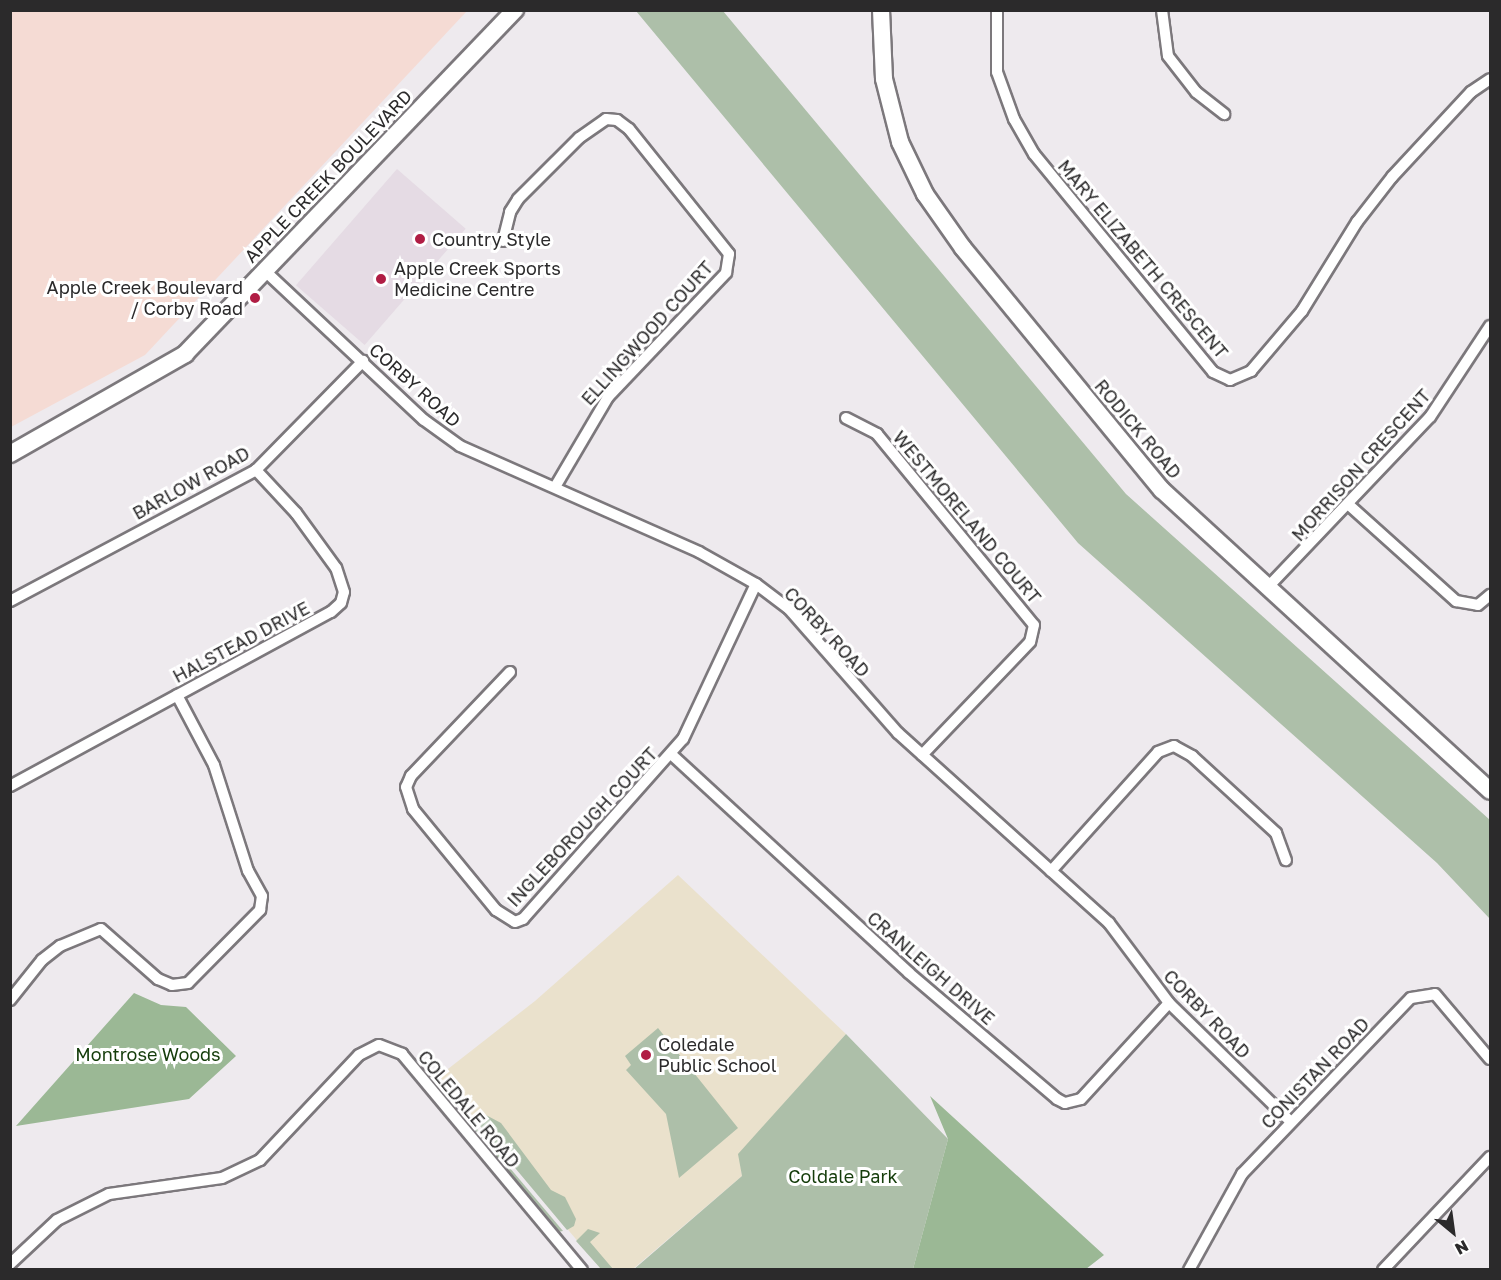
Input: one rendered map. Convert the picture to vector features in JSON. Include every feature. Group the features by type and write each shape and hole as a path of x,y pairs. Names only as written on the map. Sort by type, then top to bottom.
{"main road":[{"name":"APPLE CREEK BOULEVARD","path":"10,454 185,354 515,10"},
{"name":"RODICK ROAD","path":"881,10 884,79 892,114 910,165 941,218 1147,474 1267,588 1491,791"}],"street":[{"name":"MARY ELIZABETH CRESCENT","path":"996,10 998,72 1014,119 1034,153 1213,372 1230,380 1251,371 1302,311 1357,222 1392,177 1471,92 1491,79"},
{"path":"1162,10 1168,56 1196,92 1224,114"},
{"name":"ELLINGWOOD COURT","path":"504,241 510,212 518,199 594,126 618,120 729,254 726,273 608,397 555,487"},
{"name":"CORBY ROAD","path":"264,270 460,446 699,552 756,584 789,609 875,709 1109,923 1169,1003 1290,1121"},
{"name":"MORRISON CRESCENT","path":"1267,588 1349,505 1430,417 1491,326"},
{"name":"BARLOW ROAD","path":"10,601 255,470 363,361"},
{"name":"WESTMORELAND COURT","path":"846,418 877,434 1034,625 1030,642 922,754"},
{"name":"HALSTEAD DRIVE","path":"10,786 341,603 344,592 336,568 296,513 255,470"},
{"path":"1349,505 1455,601 1478,605 1491,595"},
{"name":"INGLEBOROUGH COURT","path":"510,672 411,776 406,787 413,809 504,918 523,919 671,754 693,720 735,621 756,584"},
{"path":"10,1000 42,960 60,946 101,929 158,979 172,985 188,982 260,910 262,896 248,871 214,765 177,695"},
{"path":"1052,871 1158,752 1174,746 1192,756 1276,833 1286,860"},
{"name":"CRANLEIGH DRIVE","path":"671,754 909,973 1057,1099 1065,1103 1081,1099 1169,1003"},
{"name":"CONISTAN ROAD","path":"1189,1269 1242,1174 1400,1006 1420,994 1435,994 1491,1059"},
{"name":"COLEDALE ROAD","path":"10,1264 57,1220 109,1194 222,1178 260,1160 359,1055 379,1045 402,1054 582,1269"},
{"path":"1383,1269 1491,1157"}],"shaded area":[{"path":"11,10 467,11 145,355 11,427"},
{"path":"397,169 466,229 365,345 296,285"},
{"name":"Coledale Public School","path":"678,875 846,1034 739,1154 742,1176 633,1269 601,1269 439,1076 535,1001"}],"green space":[{"path":"636,11 723,11 1126,494 1490,820 1490,919 1437,863 1078,543"},
{"name":"Montrose Woods","path":"134,993 161,1005 186,1007 236,1056 189,1099 16,1126"},
{"path":"658,1028 738,1128 679,1178 666,1114 626,1070 631,1065 625,1056"},
{"name":"Coldale Park","path":"846,1034 948,1139 913,1269 633,1270 742,1176 738,1154"},
{"path":"930,1096 1104,1255 1086,1269 913,1269 948,1139"},
{"path":"484,1114 501,1123 551,1190 565,1197 576,1219 574,1226 567,1230 475,1120"},
{"path":"472,1123 563,1231 557,1232 472,1130"},
{"path":"588,1229 600,1233 590,1242 613,1269 601,1269 576,1241"}],"place":[{"name":"Country Style","path":"420,239"},
{"name":"Apple Creek Sports Medicine Centre","path":"381,279"},
{"name":"Apple Creek Boulevard / Corby Road","path":"255,298"},
{"name":"Coledale Public School","path":"646,1055"}]}
